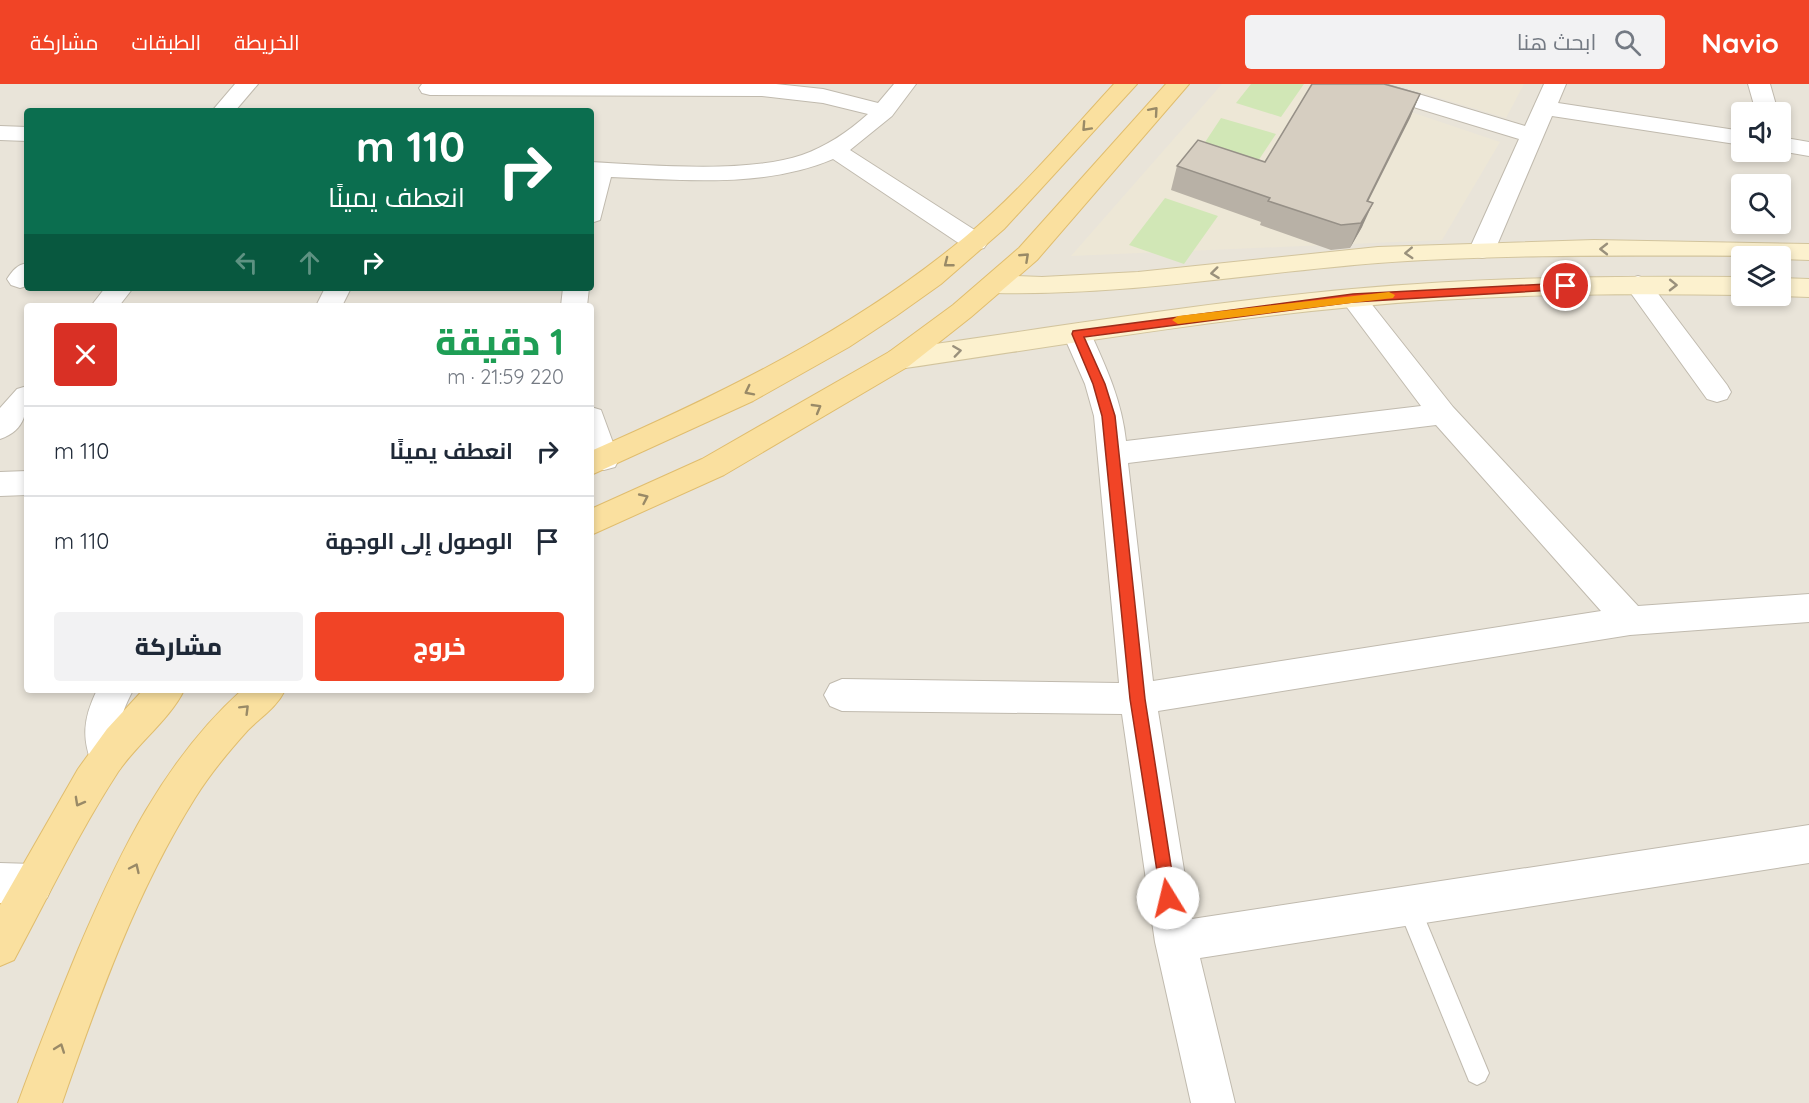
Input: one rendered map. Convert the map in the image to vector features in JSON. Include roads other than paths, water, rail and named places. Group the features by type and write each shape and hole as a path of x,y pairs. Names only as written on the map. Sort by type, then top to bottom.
{"main road":[{"path":"598,461 723,404 835,344 931,277 975,242 1126,84"},
{"path":"594,522 713,467 899,359 1028,254 1178,84"},
{"path":"0,946 17,883 106,757 129,728 163,693"},
{"path":"40,1103 82,989 150,834 176,791 213,742 264,693"}],"street":[{"path":"227,108 247,84"},
{"path":"594,187 596,169 745,173 807,162 857,137 884,111 904,84"},
{"path":"1362,84 1531,135"},
{"path":"1482,250 1554,84"},
{"path":"1759,84 1764,102"},
{"path":"421,108 431,86 762,89 823,96 884,111"},
{"path":"1544,108 1731,136"},
{"path":"0,133 24,134"},
{"path":"1791,146 1809,148"},
{"path":"835,150 975,242"},
{"path":"993,284 1078,286 1124,284 1376,255 1482,250 1809,252"},
{"path":"1638,285 1717,392"},
{"path":"899,359 1353,298 1519,287 1731,286"},
{"path":"1791,287 1809,288"},
{"path":"107,303 117,291"},
{"path":"1353,298 1443,414 1630,621"},
{"path":"1077,334 1099,384 1108,416 1138,699 1175,942 1213,1103"},
{"path":"0,428 24,400"},
{"path":"1112,454 1443,414"},
{"path":"594,436 598,461"},
{"path":"0,484 24,483"},
{"path":"842,695 1138,699 1630,621 1809,608"},
{"path":"106,757 102,744 101,722 104,709 113,693"},
{"path":"1175,942 1809,844"}],"lane":[{"path":"1408,905 1477,1073"}]}
